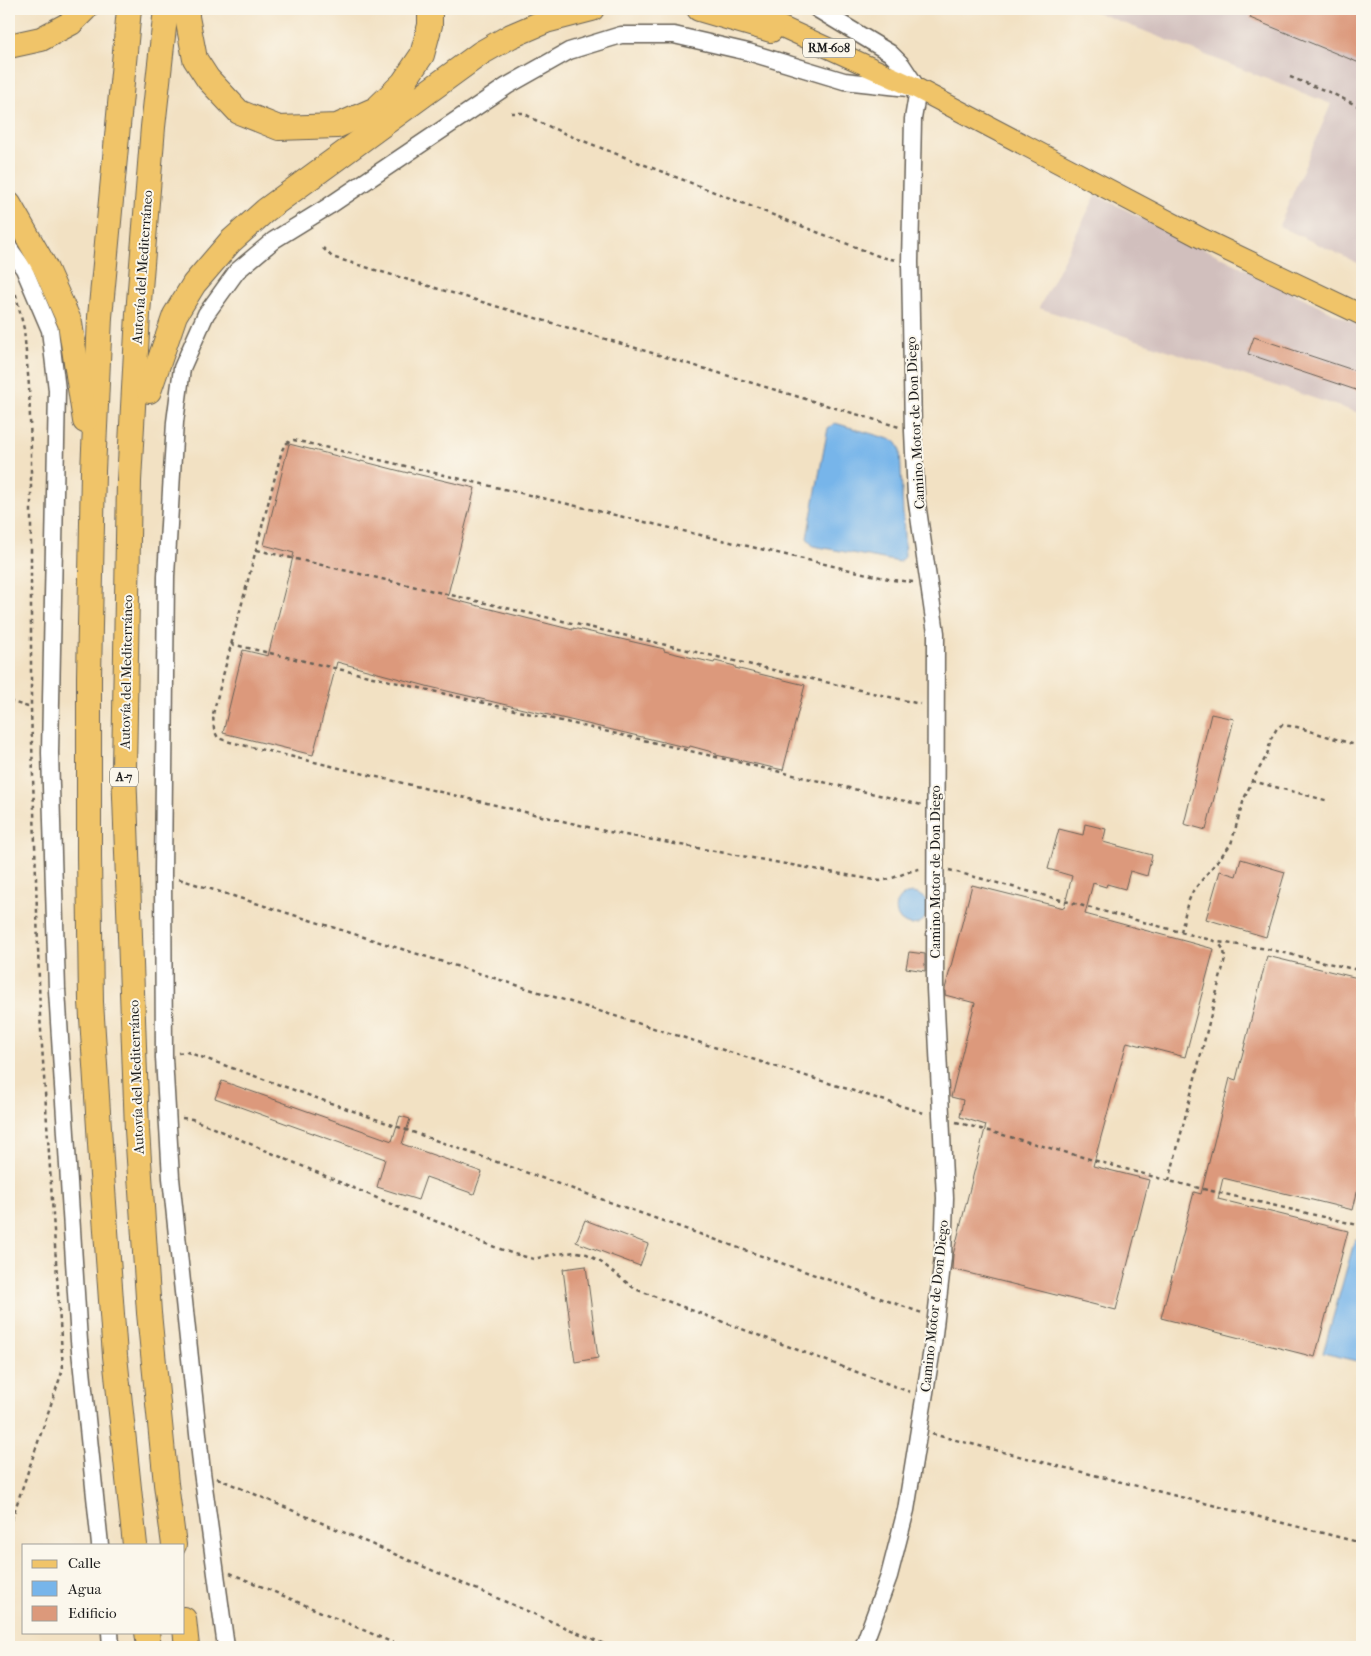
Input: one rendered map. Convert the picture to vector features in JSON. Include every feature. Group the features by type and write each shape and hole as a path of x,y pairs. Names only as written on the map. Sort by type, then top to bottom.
{"highway":[{"path":"9,46 41,39 71,23 85,9"},
{"path":"129,9 100,317 93,471 89,677 89,846 92,1002 102,1175 115,1356 135,1544"},
{"name":"Autovía del Mediterráneo","path":"166,9 153,127 138,314 129,481 124,769 137,1130 149,1312 174,1544"},
{"path":"130,912 136,848 141,503 178,9"},
{"path":"187,9 195,58 208,79 239,112 279,128 338,126 376,109 403,83 422,55 430,25 430,9"},
{"path":"149,391 175,315 194,284 230,242 266,210 481,53 510,36 546,21 592,9"},
{"path":"699,9 773,26"},
{"path":"752,9 773,26"},
{"path":"9,204 45,267 70,323 93,471"},
{"path":"185,1626 188,1647"},
{"path":"147,1634 149,1647"}],"main road":[{"path":"717,9 773,26"},
{"path":"740,9 773,26 918,88 1203,238 1362,315"}],"street":[{"path":"817,9 890,53 902,65 918,88"},
{"path":"226,1647 202,1472 171,1178 164,1054 163,874 166,576 175,422 182,368 206,314 237,271 274,240 329,206 506,86 569,51 621,35 674,35 748,52 844,81 918,88"},
{"name":"Camino Motor de Don Diego","path":"863,1647 889,1576 906,1510 936,1318 945,1198 935,988 936,633 916,496 913,431 910,262 913,119 918,88"},
{"path":"9,248 24,269 50,330 57,390 50,753 57,980 79,1341 100,1544"},
{"path":"110,1634 111,1647"}],"path":[{"path":"1290,77 1329,92 1362,108"},
{"path":"511,113 522,113 568,135 881,257 910,262"},
{"path":"322,248 332,257 913,431"},
{"path":"929,579 910,582 893,580 294,440 289,441 283,446 231,644 213,714 214,730 218,738 230,742 609,832 880,880 891,880 911,870 935,866 1218,942 1268,949 1362,971"},
{"path":"257,550 937,708"},
{"path":"231,644 936,808"},
{"path":"9,701 31,708"},
{"path":"1181,932 1187,905 1193,891 1231,844 1244,800 1252,781 1267,755 1276,728 1282,725 1297,727 1362,747"},
{"path":"1252,781 1329,800"},
{"path":"163,874 940,1118 1169,1181 1362,1226"},
{"path":"1169,1181 1225,959 1224,950 1218,942"},
{"path":"164,1054 187,1052 936,1318"},
{"path":"168,1118 192,1119 405,1210 449,1226 478,1241 514,1254 534,1259 555,1254 577,1252 587,1254 602,1263 635,1289 924,1398"},
{"path":"919,1430 1362,1543"},
{"path":"202,1472 611,1647"},
{"path":"214,1568 240,1576 403,1647"}],"shaded area":[{"path":"1088,9 1362,9 1362,265 1279,226 1331,104"},
{"path":"1096,195 1362,327 1362,414 1039,308"}],"water":[{"path":"835,423 896,441 900,449 905,557 900,562 813,546 807,538 828,428"},
{"path":"912,893 924,897 928,909 924,921 912,925 900,921 896,909 900,897"},
{"path":"1355,1239 1362,1241 1362,1362 1323,1353"}],"building":[{"path":"1254,9 1362,9 1362,64 1250,18"},
{"path":"1254,337 1362,373 1359,391 1248,354"},
{"path":"289,444 475,488 447,598 573,630 573,628 664,649 664,651 714,663 715,661 735,666 735,668 805,685 783,770 716,755 716,753 690,746 689,748 430,687 337,662 313,755 223,733 243,650 268,656 294,553 264,545"},
{"path":"1211,714 1234,719 1206,830 1184,824"},
{"path":"1085,824 1106,829 1103,842 1152,855 1147,876 1130,871 1125,889 1107,884 1106,887 1093,883 1085,914 1214,949 1185,1057 1127,1042 1093,1166 1149,1180 1116,1310 952,1269 953,1255 986,1125 960,1117 963,1100 951,1097 975,1003 945,995 972,885 1064,908 1072,876 1048,869 1059,829 1083,835"},
{"path":"1241,859 1285,872 1266,937 1206,919 1220,871 1236,876"},
{"path":"909,952 925,954 925,971 906,968"},
{"path":"1267,956 1362,979 1362,1171 1353,1210 1223,1178 1218,1199 1348,1231 1315,1357 1161,1318 1194,1192 1201,1194 1230,1078 1236,1080"},
{"path":"222,1081 392,1141 400,1116 410,1119 402,1144 482,1172 474,1194 426,1177 418,1200 377,1187 385,1159 215,1098"},
{"path":"585,1220 648,1244 640,1266 576,1242"},
{"path":"586,1266 598,1358 575,1362 563,1269"}]}
